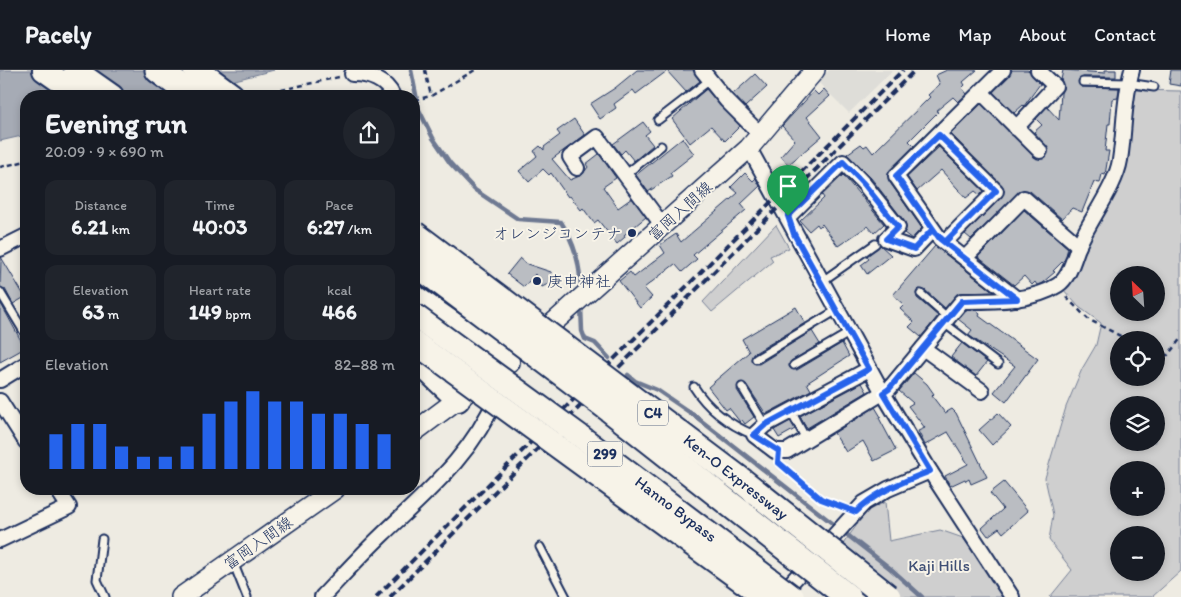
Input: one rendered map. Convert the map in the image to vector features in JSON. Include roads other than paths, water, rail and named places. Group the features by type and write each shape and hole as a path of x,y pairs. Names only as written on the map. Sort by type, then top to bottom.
{"highway":[{"path":"44,70 72,90"},
{"path":"75,70 103,90"},
{"path":"158,70 184,90"},
{"path":"196,70 222,90"},
{"name":"Ken-O Expressway","path":"420,239 742,481 888,597"},
{"name":"Ken-O Expressway","path":"420,267 616,414 848,597"},
{"path":"420,301 503,365"},
{"name":"Hanno Bypass","path":"420,319 580,436 793,597"},
{"name":"Hanno Bypass","path":"420,346 764,597"},
{"path":"420,364 458,400"}],"main road":[{"name":"富岡入間線","path":"420,426 458,400 503,365 573,307 663,226 754,141 809,73"},
{"name":"富岡入間線","path":"181,597 327,495"}],"street":[{"path":"1003,70 896,176 932,230 1017,299"},
{"path":"1016,128 1055,86 1038,70"},
{"path":"352,74 366,74 378,80 389,90"},
{"path":"706,75 754,141 788,216 794,234 883,393 930,471 1012,597"},
{"path":"869,369 765,425 754,435 779,451 786,451 889,389 962,301 1017,299 1057,286 1072,265 1079,246 1117,173 1130,77"},
{"path":"981,92 1040,151"},
{"path":"939,135 996,191 945,242"},
{"path":"578,168 570,157 597,137 663,226"},
{"path":"788,216 843,162 864,184 898,227 886,239 914,249 932,230"},
{"path":"965,258 1024,198 1079,246"},
{"path":"0,250 20,239"},
{"path":"923,348 982,390"},
{"path":"322,597 367,549 455,466 487,419 505,376 503,365"},
{"path":"0,380 20,368"},
{"path":"0,401 20,433"},
{"path":"779,597 864,503 888,489 930,471"},
{"path":"0,540 69,507 61,495"}],"lane":[{"path":"658,120 706,75"},
{"path":"1083,82 1130,77 1154,87"},
{"path":"625,175 661,146"},
{"path":"821,282 875,244"},
{"path":"0,292 20,325"},
{"path":"921,294 946,320 998,364"},
{"path":"756,359 837,310"},
{"path":"794,365 849,333"},
{"path":"694,387 702,400 720,416 754,435"},
{"path":"742,387 765,425"},
{"path":"791,411 806,439"},
{"path":"102,539 97,580 105,597"},
{"path":"540,547 566,597"},
{"path":"233,562 248,597"}],"waterway":[{"path":"411,70 415,90"},
{"path":"420,112 433,138 450,163 475,190 518,219 561,222 576,254 581,290"},
{"path":"581,306 582,331 585,339 595,343 609,358"},
{"path":"628,375 635,381 657,390 695,416 891,569 922,597"}],"railway":[{"path":"376,597 903,70"},
{"path":"390,597 915,70"}],"place":[{"name":"オレンジコンテナ","path":"632,233"},
{"name":"庚申神社","path":"537,281"}],"park label":[{"name":"Kaji Hills","path":"939,565"}]}
